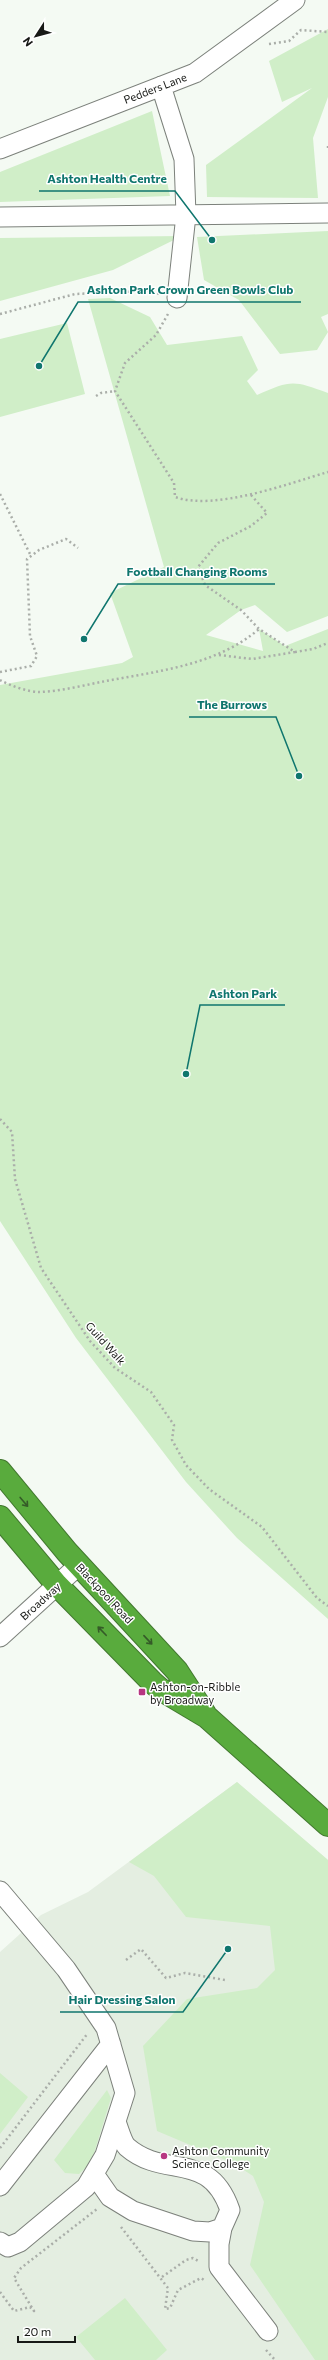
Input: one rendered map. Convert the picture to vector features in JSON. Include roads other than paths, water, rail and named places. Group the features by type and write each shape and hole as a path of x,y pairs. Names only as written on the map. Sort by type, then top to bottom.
{"highway":[{"name":"Blackpool Road","path":"0,1471 79,1565 178,1671 207,1717"},
{"name":"Blackpool Road","path":"0,1517 58,1585 160,1689 207,1717 328,1826"}],"street":[{"name":"Pedders Lane","path":"0,149 195,73 295,0"},
{"path":"161,86 184,159 186,215 177,298"},
{"path":"0,217 328,213"},
{"name":"Broadway","path":"0,1637 79,1565"},
{"path":"0,1891 66,1969 106,2028 125,2093 105,2155 86,2187 20,2242 8,2247 0,2242"},
{"path":"0,2186 111,2044"},
{"path":"116,2122 126,2146 148,2161 186,2168 208,2176 218,2185 224,2194 230,2210 222,2228 219,2244 219,2267 268,2331"},
{"path":"94,2174 110,2197 133,2211 193,2231 210,2232 222,2228"}],"place":[{"name":"Ashton Health Centre","path":"212,240"},
{"name":"Ashton Park Crown Green Bowls Club","path":"39,366"},
{"name":"Football Changing Rooms","path":"84,639"},
{"name":"The Burrows","path":"299,776"},
{"name":"Ashton Park","path":"186,1074"},
{"name":"Ashton-on-Ribble by Broadway","path":"142,1692"},
{"name":"Hair Dressing Salon","path":"228,1949"},
{"name":"Ashton Community Science College","path":"164,2156"}]}
